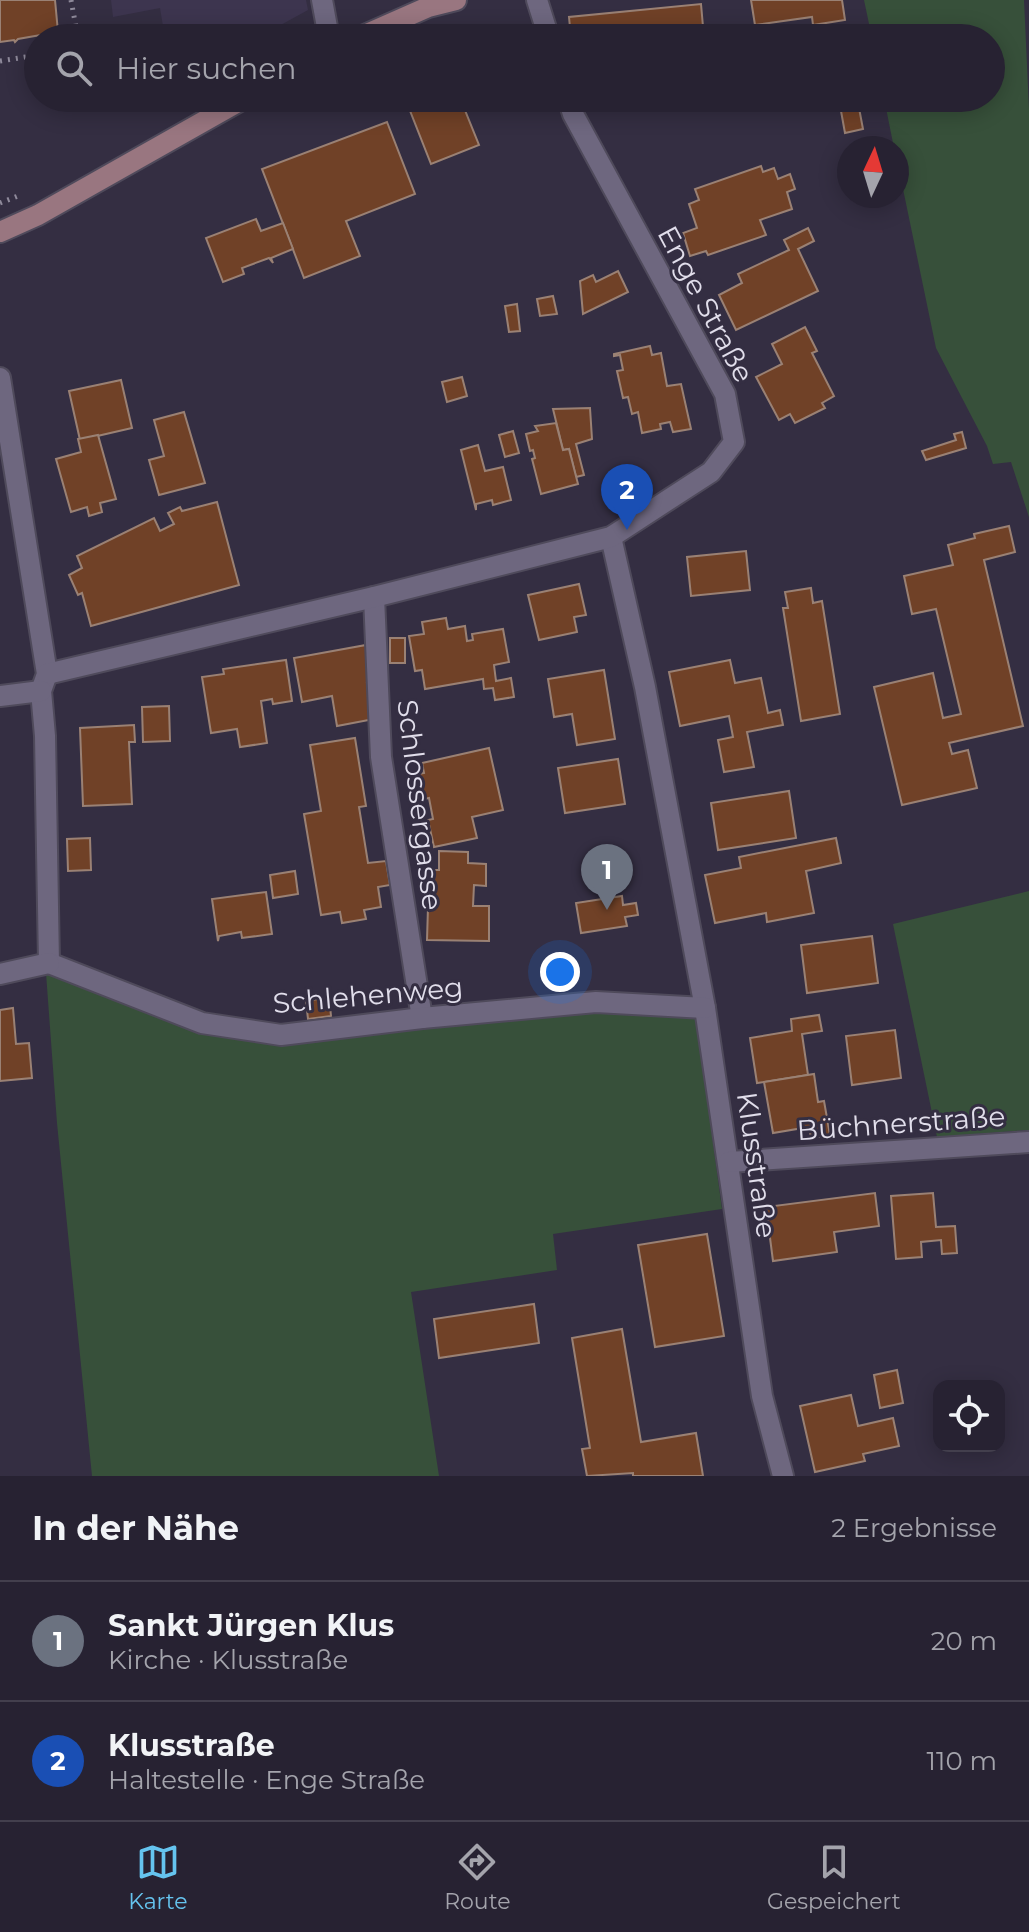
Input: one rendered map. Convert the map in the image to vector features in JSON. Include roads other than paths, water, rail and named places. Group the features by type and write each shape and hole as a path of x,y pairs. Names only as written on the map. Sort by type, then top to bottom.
{"street":[{"path":"322,0 326,24"},
{"path":"390,24 428,7 456,0"},
{"path":"537,0 545,24"},
{"path":"0,232 38,215 220,112"},
{"name":"Enge Straße","path":"572,112 725,394 734,442 711,472 611,537"},
{"path":"0,378 44,683 49,963 0,974"},
{"path":"0,696 611,537"},
{"name":"Klusstraße","path":"611,537 645,687 705,1008 762,1396 783,1476"},
{"name":"Schlossergasse","path":"374,597 381,757 422,1018"},
{"name":"Schlehenweg","path":"49,963 202,1023 281,1035 596,1002 705,1008"},
{"name":"Büchnerstraße","path":"729,1162 1029,1142"}],"place":[{"name":"Klusstraße","path":"627,530"},
{"name":"Sankt Jürgen Klus","path":"607,910"}]}
